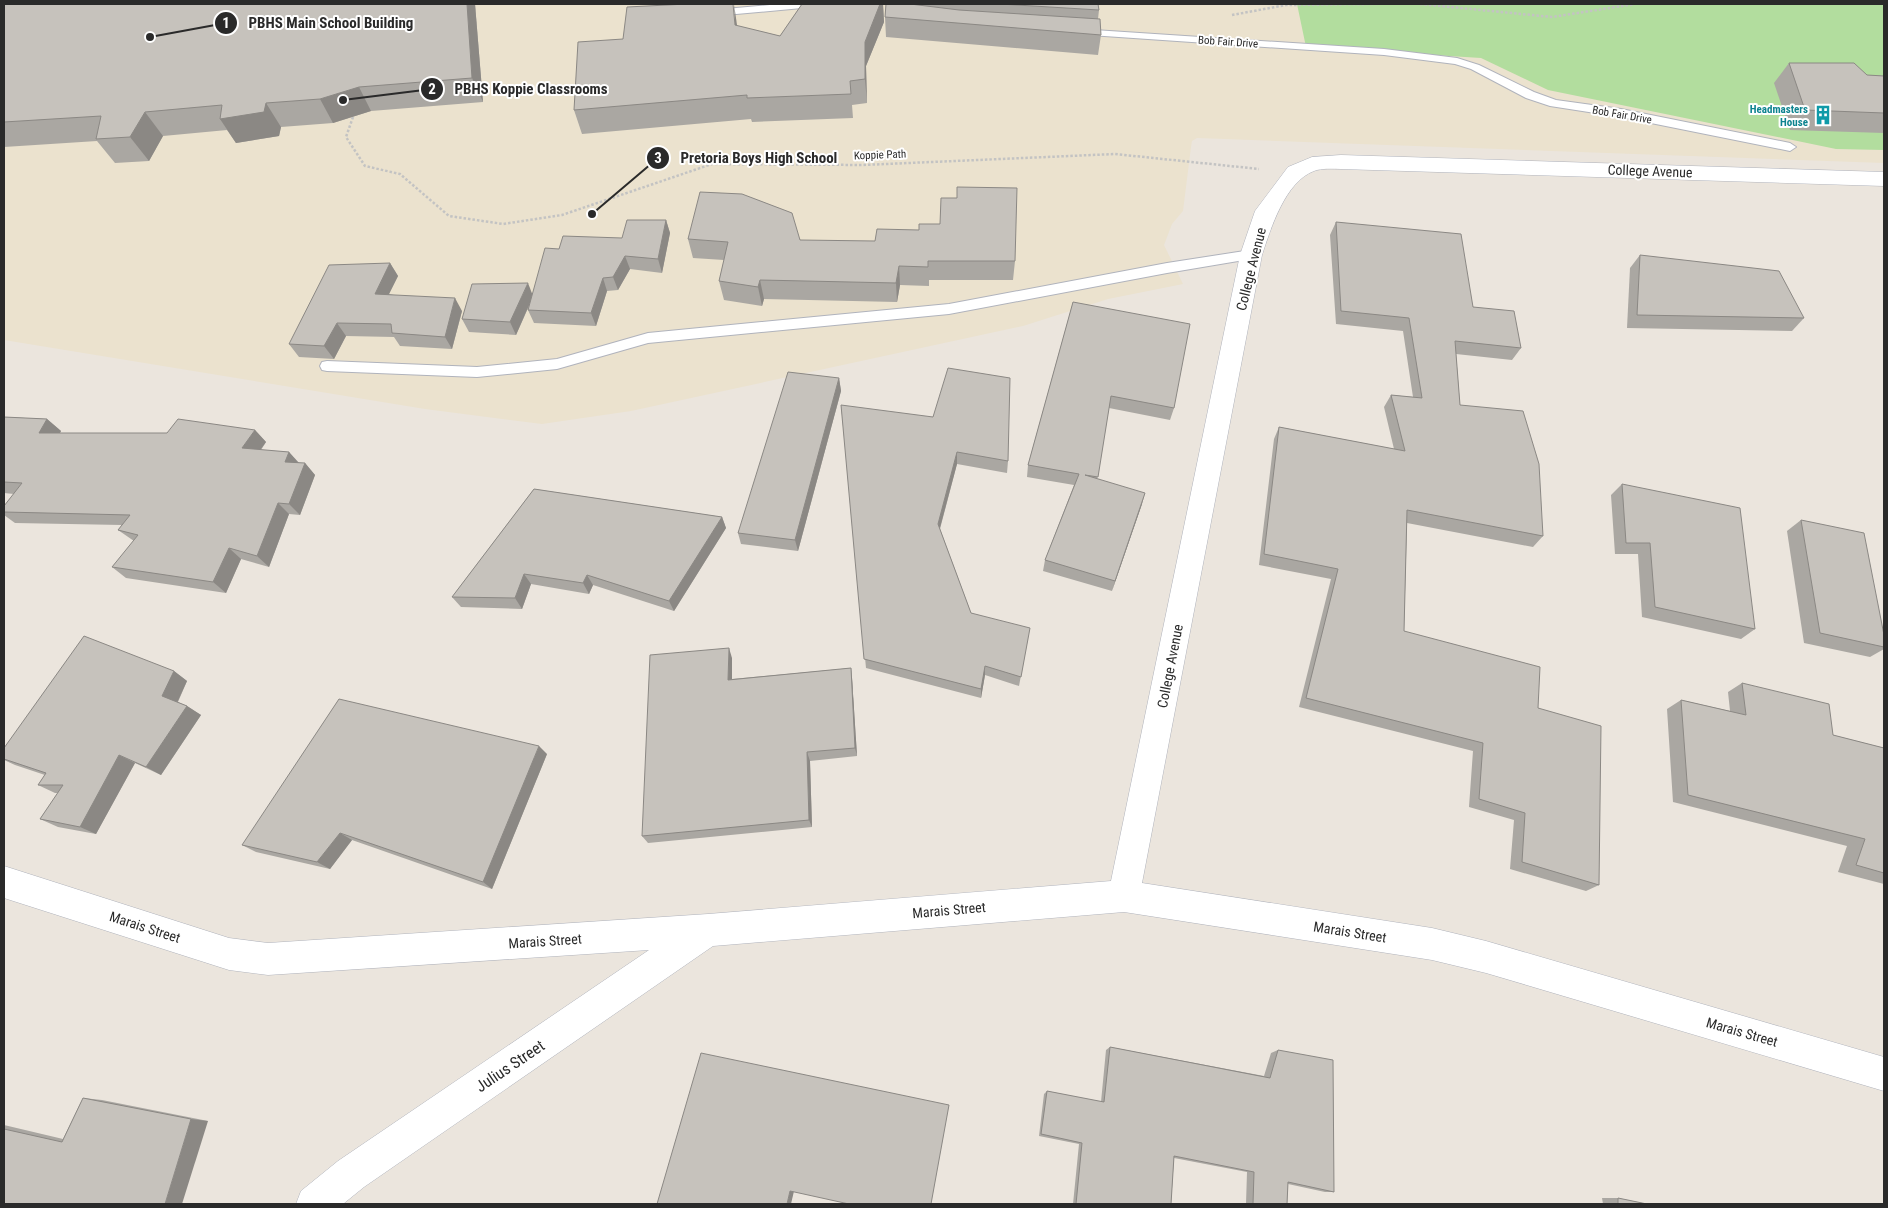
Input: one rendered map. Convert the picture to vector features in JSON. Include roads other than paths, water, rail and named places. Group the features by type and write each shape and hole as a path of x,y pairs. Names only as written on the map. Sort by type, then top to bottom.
{"street":[{"name":"College Avenue","path":"1124,896 1251,255 1266,211 1295,172 1312,164 1341,162 1884,179"},
{"name":"Marais Street","path":"4,882 229,954 268,959 708,930 1124,896 1422,943 1486,957 1884,1074"},
{"name":"Julius Street","path":"314,1204 359,1169 708,930"}],"lane":[{"path":"700,14 802,6 834,8"},
{"name":"Bob Fair Drive","path":"1065,31 1384,52 1457,61 1475,66 1530,95 1554,103 1621,113 1790,147"},
{"path":"327,366 477,372 557,364 648,338 949,309 1167,268 1251,255"}],"place":[{"name":"PBHS Main School Building","path":"150,37"},
{"name":"PBHS Koppie Classrooms","path":"343,100"},
{"name":"Headmasters House","path":"1823,115"},
{"name":"Pretoria Boys High School","path":"592,214"}]}
